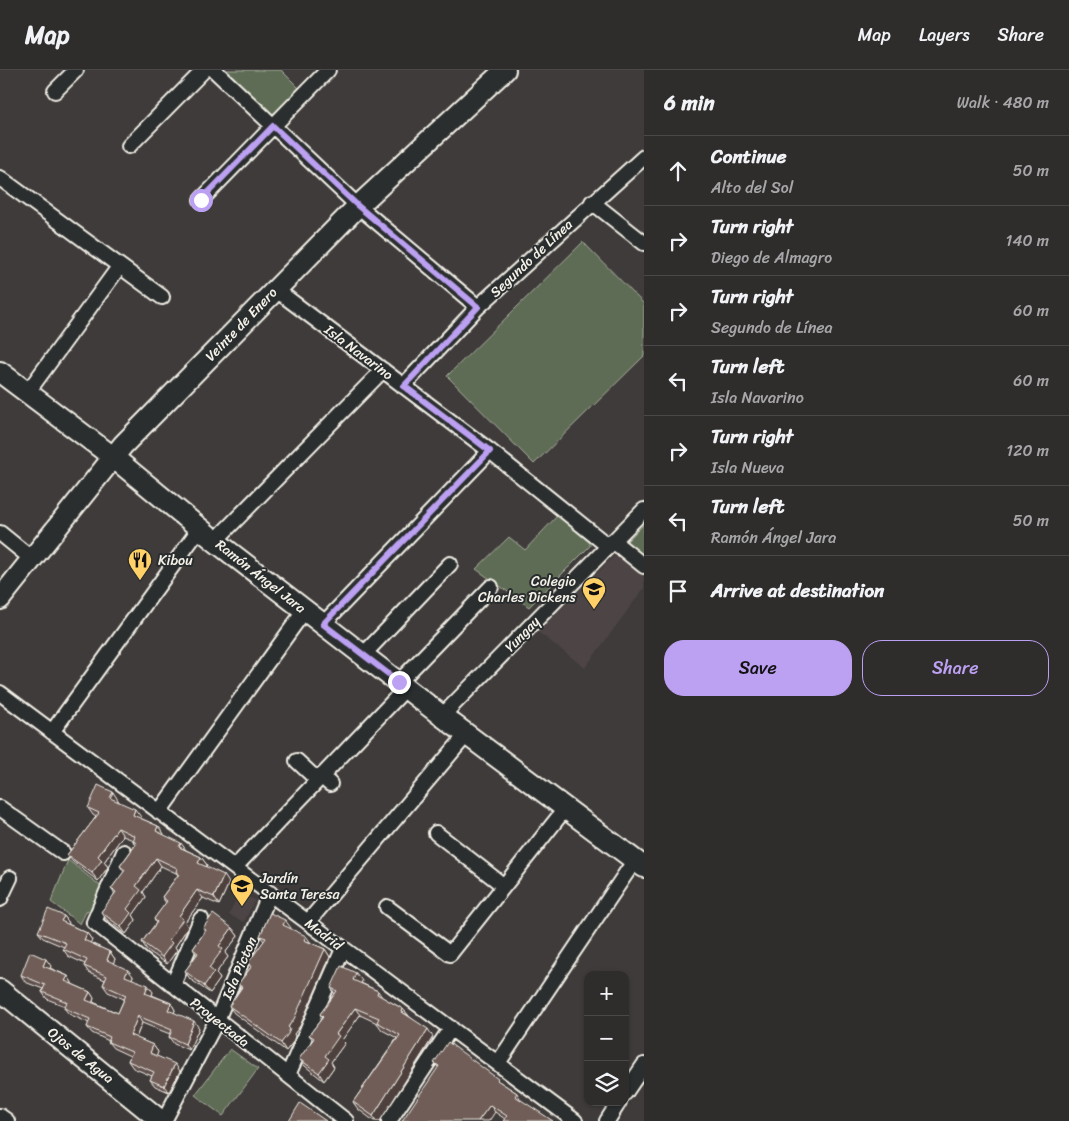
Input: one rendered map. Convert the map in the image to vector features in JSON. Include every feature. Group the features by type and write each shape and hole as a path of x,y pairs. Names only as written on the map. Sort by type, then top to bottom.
{"main road":[{"name":"Veinte de Enero","path":"0,599 113,457 358,206 505,70"},
{"name":"Ramón Ángel Jara","path":"0,372 113,457 207,534 442,716 639,863"},
{"name":"Ojos de Agua","path":"0,990 162,1121"}],"street":[{"path":"55,91 76,70"},
{"path":"129,146 204,70"},
{"path":"214,70 358,206 478,307"},
{"path":"201,200 328,70"},
{"name":"Segundo de Línea","path":"404,386 478,307 644,157"},
{"path":"0,178 162,297"},
{"path":"592,202 644,243"},
{"path":"27,393 119,267"},
{"name":"Isla Navarino","path":"275,289 611,544 644,566"},
{"path":"52,732 207,534 382,370"},
{"path":"323,624 490,451"},
{"name":"Yungay","path":"442,716 644,510"},
{"path":"0,533 32,558"},
{"path":"363,655 450,564"},
{"path":"235,867 326,781 402,685 491,587"},
{"path":"159,812 305,610"},
{"name":"Madrid","path":"0,692 575,1121"},
{"path":"308,922 467,734"},
{"path":"297,761 312,775 326,781"},
{"path":"0,808 64,853"},
{"path":"387,907 450,954 565,808"},
{"path":"436,833 504,886"},
{"name":"Proyectada","path":"124,852 94,922 346,1121"},
{"path":"498,1063 639,863"},
{"path":"0,899 10,878"},
{"name":"Isla Picton","path":"162,1121 217,1020 270,893"},
{"path":"173,985 200,919"},
{"path":"288,1075 344,949"},
{"path":"389,1121 450,1028"},
{"path":"629,1087 644,1065"},
{"path":"607,1121 616,1106"},
{"path":"0,1116 7,1121"}],"shaded area":[{"name":"Colegio Charles Dickens","path":"615,555 624,555 644,571 644,588 585,668 538,632"},
{"name":"Jardín Santa Teresa","path":"239,893 255,900 244,922 229,915"}],"green space":[{"path":"223,70 281,70 301,90 274,118"},
{"path":"583,242 644,304 644,356 534,464 447,376"},
{"path":"558,515 590,543 590,546 529,607 476,569 509,537 525,550"},
{"path":"644,524 644,559 624,544"},
{"path":"68,860 103,888 93,914 87,910 80,924 51,902"},
{"path":"230,1049 258,1069 223,1116 195,1095"}],"building":[{"path":"98,785 113,792 110,798 135,809 133,815 158,826 156,831 181,843 179,847 201,857 198,863 224,875 214,897 197,890 179,916 183,919 169,940 172,943 162,957 142,942 157,922 154,919 167,901 162,897 179,874 176,872 177,868 156,858 136,886 141,890 127,909 131,913 121,927 101,912 116,892 111,889 125,870 120,866 137,843 133,841 135,836 118,828 98,856 102,860 92,873 67,855 99,813 88,808"},
{"path":"48,909 64,916 61,921 87,933 84,940 110,952 107,960 128,970 125,976 148,985 145,993 171,1003 168,1010 194,1021 185,1044 169,1037 172,1030 138,1016 130,1035 153,1045 150,1053 175,1064 164,1086 150,1080 154,1072 128,1061 132,1052 108,1042 110,1037 87,1027 90,1019 64,1008 67,1002 42,992 45,985 21,975 30,952 46,959 43,966 68,976 65,981 90,992 86,1000 118,1013 126,995 103,985 107,976 84,966 87,960 63,949 66,943 38,932"},
{"path":"270,913 285,920 283,925 306,936 304,940 325,949 294,1019 288,1027 290,1029 288,1034 281,1043 229,1006 242,987 238,984 252,966 248,963 266,938 260,936"},
{"path":"213,914 232,928 219,946 223,949 209,968 214,972 204,986 185,971 198,953 193,949 206,930 203,928"},
{"path":"341,966 356,973 353,980 378,991 377,994 403,1009 402,1012 428,1029 373,1116 353,1102 400,1035 377,1022 379,1018 355,1008 336,1034 339,1036 325,1056 329,1059 319,1073 299,1059 314,1038 309,1035 323,1017 320,1014 337,991 331,988"},
{"path":"448,1042 517,1093 515,1096 553,1121 503,1121 507,1116 490,1105 478,1121 402,1121 439,1066 434,1063"},
{"path":"300,1103 326,1121 289,1121"}],"place":[{"name":"Kibou","path":"140,581"},
{"name":"Colegio Charles Dickens","path":"594,610"},
{"name":"Jardín Santa Teresa","path":"242,907"}],"route":[{"path":"201,200 273,126 358,206 478,307 404,386 490,451 323,624 399,682"}]}
